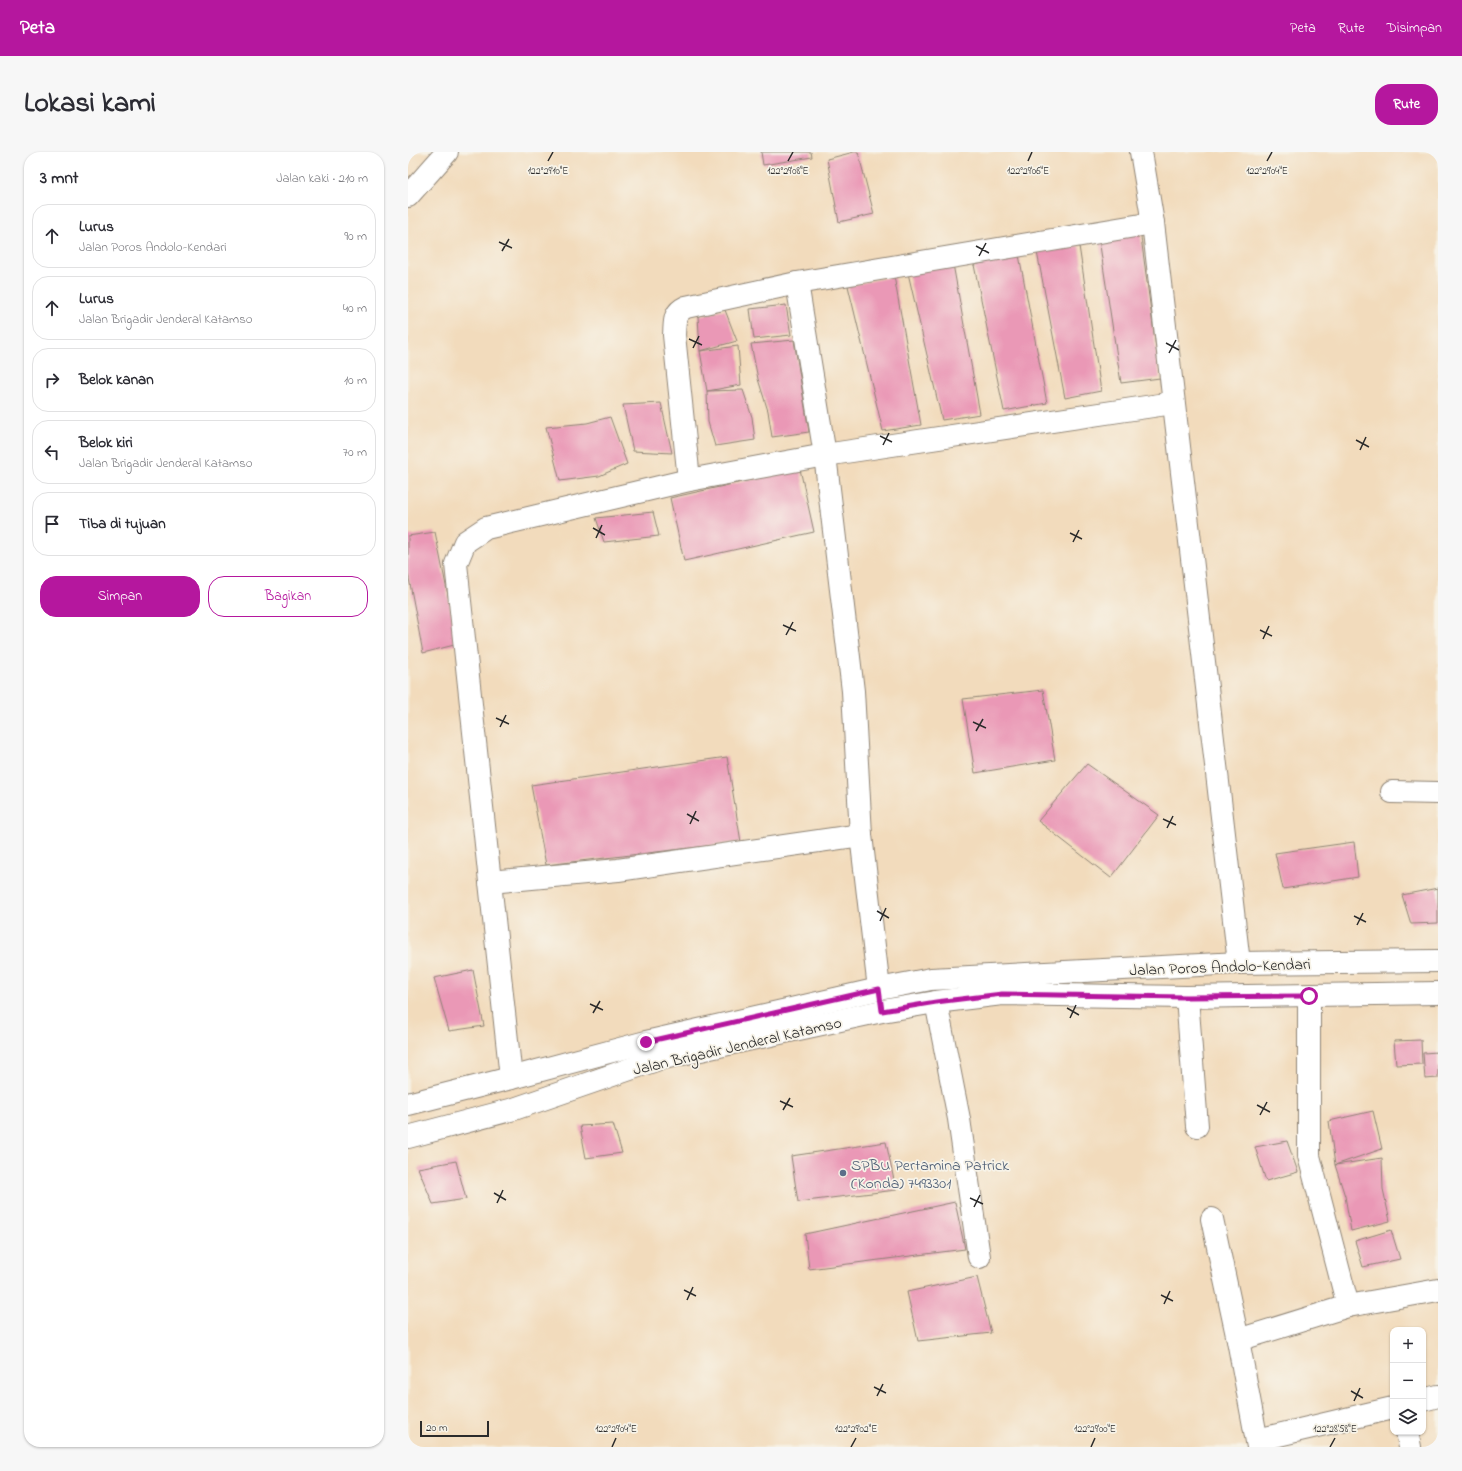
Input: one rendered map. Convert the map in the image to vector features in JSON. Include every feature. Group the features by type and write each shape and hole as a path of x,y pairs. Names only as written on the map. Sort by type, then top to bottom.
{"street":[{"path":"408,196 447,152"},
{"path":"1141,152 1153,222 1239,963"},
{"path":"689,480 674,334 675,319 680,310 686,307 797,283 1153,222"},
{"path":"797,283 825,455 853,691 862,835 882,1011"},
{"path":"514,1109 456,564 465,542 486,528 689,480 825,455 1173,403"},
{"path":"1392,792 1438,793"},
{"path":"490,882 618,870 862,835"},
{"name":"Jalan Poros Andolo-Kendari","path":"1002,985 1239,963 1438,961"},
{"path":"931,979 959,1118 979,1257"},
{"name":"Jalan Brigadir Jenderal Katamso","path":"408,1104 646,1042 879,989 931,979 1002,985"},
{"name":"Jalan Poros Andolo-Kendari","path":"1002,985 1186,997 1438,993"},
{"name":"Jalan Brigadir Jenderal Katamso","path":"408,1137 514,1109 660,1059 882,1011 936,1002 1002,985"},
{"path":"1309,996 1309,1156 1348,1306"},
{"path":"1186,997 1197,1126"},
{"path":"1212,1219 1238,1340 1257,1444 1390,1409"},
{"path":"1238,1340 1348,1306 1438,1290"},
{"path":"1426,1399 1438,1396"},
{"path":"1408,1435 1410,1447"}],"building":[{"path":"761,152 811,152 812,157 763,165"},
{"path":"858,152 874,214 839,222 827,159"},
{"path":"1140,230 1160,378 1121,383 1099,239"},
{"path":"1079,246 1101,391 1065,398 1037,252"},
{"path":"1019,255 1047,403 1004,411 974,265"},
{"path":"953,264 980,414 942,420 908,273"},
{"path":"894,276 921,425 883,431 848,286"},
{"path":"786,305 791,335 754,339 750,309"},
{"path":"725,310 737,341 700,351 698,316"},
{"path":"794,340 809,432 772,437 768,411 758,379 751,344"},
{"path":"738,346 741,385 707,391 700,351"},
{"path":"743,390 752,417 755,440 715,446 708,422 707,391"},
{"path":"661,403 672,453 633,451 623,405"},
{"path":"610,417 627,464 599,476 560,481 546,427 587,423"},
{"path":"800,469 814,532 684,561 670,498"},
{"path":"653,512 659,536 604,542 596,518"},
{"path":"435,532 458,644 423,653 408,573 408,536"},
{"path":"1043,690 1055,760 975,773 963,699"},
{"path":"727,757 741,842 546,865 531,785"},
{"path":"1087,764 1159,815 1111,878 1038,821"},
{"path":"1354,842 1358,877 1283,889 1275,853"},
{"path":"1438,888 1438,923 1411,924 1402,895"},
{"path":"473,970 484,1026 449,1031 434,978"},
{"path":"1421,1040 1422,1064 1396,1065 1394,1041"},
{"path":"1438,1052 1438,1078 1425,1079 1423,1053"},
{"path":"1373,1111 1382,1149 1335,1165 1329,1121"},
{"path":"613,1124 622,1153 586,1158 580,1126"},
{"path":"1287,1141 1298,1172 1266,1181 1255,1147"},
{"name":"SPBU Pertamina Patrick (Konda) 7493301","path":"886,1142 896,1190 798,1202 791,1156"},
{"path":"1382,1158 1383,1189 1390,1221 1351,1231 1345,1196 1335,1165"},
{"path":"456,1161 466,1199 433,1204 418,1168"},
{"path":"955,1202 965,1249 809,1269 805,1234"},
{"path":"1391,1230 1400,1259 1363,1267 1355,1241"},
{"path":"977,1277 991,1333 918,1341 907,1292"}],"place":[{"name":"SPBU Pertamina Patrick (Konda) 7493301","path":"843,1173"}],"route":[{"path":"646,1042 879,989 882,1011 936,1002 1002,994 1186,997 1309,996"}]}
